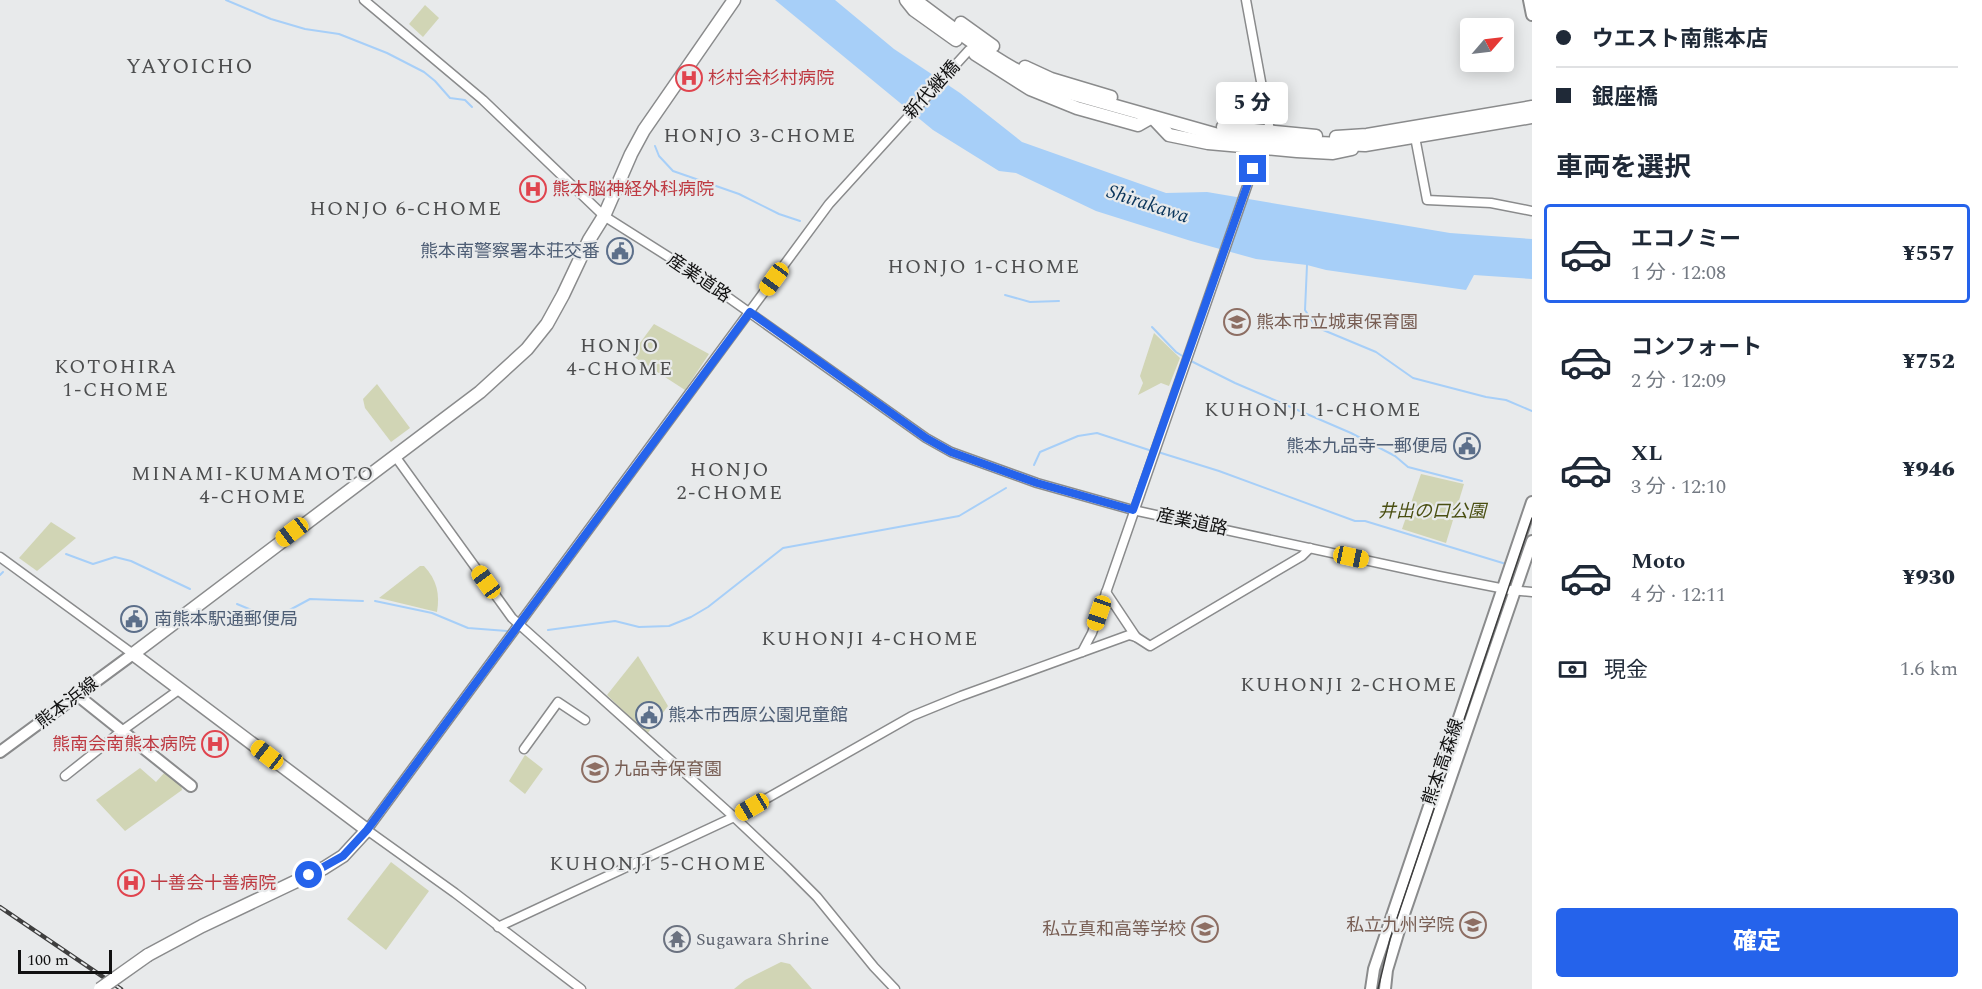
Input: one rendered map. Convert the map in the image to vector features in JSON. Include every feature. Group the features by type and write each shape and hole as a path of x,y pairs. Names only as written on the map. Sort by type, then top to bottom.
{"highway":[{"path":"100,989 148,955 324,868 343,856 367,830 133,654 480,392 527,348 547,324 563,295 589,240 604,216 644,130 734,0"},
{"path":"906,0 914,10 969,50 1030,89 1077,108 1138,125 1152,117"},
{"path":"915,0 976,45 1040,83 1218,135 1333,153 1365,145 1532,117"},
{"path":"928,0 1023,66 1051,79 1273,142 1367,135 1532,107"}],"main road":[{"path":"1530,0 1532,15"},
{"name":"熊本高森線","path":"1371,989 1374,969 1532,502"},
{"name":"熊本高森線","path":"1385,989 1387,970 1403,916 1532,541"},
{"name":"熊本浜線","path":"0,752 133,654"},
{"path":"77,695 191,786"}],"street":[{"name":"産業道路","path":"364,0 483,100 604,216 691,271 926,438 951,452 1037,483 1133,510 1502,588 1532,592"},
{"path":"1246,0 1273,142"},
{"name":"新代継橋","path":"367,830 829,204 969,50"},
{"path":"1415,137 1427,200 1491,203 1532,211"},
{"path":"1082,652 1092,633 1253,169"},
{"path":"395,456 512,616 734,817 817,897 895,989"},
{"path":"498,927 734,817 912,716 1129,635 1150,646 1302,556 1310,548"},
{"path":"0,557 133,654"},
{"path":"1106,592 1136,637"},
{"path":"65,776 180,689"},
{"path":"524,749 558,702 585,720"},
{"path":"367,830 454,892 581,989"}],"green space":[{"path":"425,5 439,18 423,37 409,24"},
{"path":"654,324 709,354 685,390 631,355"},
{"path":"1154,333 1180,358 1169,386 1161,383 1138,395 1143,383 1140,376"},
{"path":"377,384 410,428 391,442 365,408 363,399"},
{"name":"井出の口公園","path":"1421,474 1464,484 1446,543 1402,529"},
{"path":"51,522 76,538 37,571 19,558"},
{"path":"420,566 424,566 435,582 438,593 437,612 379,598"},
{"path":"638,656 668,706 647,734 607,695"},
{"path":"525,755 543,769 525,794 509,781"},
{"path":"140,768 156,782 165,772 181,785 182,790 125,831 96,800"},
{"path":"391,862 429,891 386,950 347,919"},
{"path":"781,962 790,964 812,989 734,989 745,980"}],"water":[{"name":"Shirakawa","path":"775,0 835,0 894,49 960,93 1022,142 1166,193 1207,192 1450,233 1532,239 1532,279 1474,275 1466,290 1326,270 1307,265 1256,259 1096,211 1016,173 999,171 933,130"}],"waterway":[{"path":"226,0 271,19 305,29 339,34 387,53 424,72 450,98 465,100 472,107"},
{"path":"655,146 659,156 673,171 739,194 779,214 800,221"},
{"path":"1307,265 1305,310 1316,327 1376,352 1413,378 1506,400 1532,411"},
{"path":"1005,295 1030,302 1059,301"},
{"path":"1152,327 1176,352 1184,357"},
{"path":"1189,360 1235,383 1351,433 1395,456 1408,467 1462,481"},
{"path":"1034,465 1040,452 1078,436 1097,433 1152,451"},
{"path":"1158,452 1219,471 1355,521 1365,521 1506,564"},
{"path":"548,630 615,621 639,627 669,626 708,607 783,548 959,516 1006,488"},
{"path":"66,554 93,564 115,557 131,561 190,589"},
{"path":"0,575 3,572"},
{"path":"237,604 273,619 310,599 363,601"},
{"path":"375,601 432,613 468,628 507,631"}],"tram line":[{"path":"1378,989 1390,939 1532,518"}],"railway":[{"path":"0,907 121,989"}],"place":[{"name":"杉村会杉村病院","path":"689,78"},
{"name":"熊本脳神経外科病院","path":"533,189"},
{"name":"熊本南警察署本荘交番","path":"620,251"},
{"name":"熊本市立城東保育園","path":"1237,322"},
{"name":"熊本九品寺一郵便局","path":"1467,446"},
{"name":"南熊本駅通郵便局","path":"134,619"},
{"name":"熊本市西原公園児童館","path":"649,715"},
{"name":"熊南会南熊本病院","path":"215,744"},
{"name":"九品寺保育園","path":"595,769"},
{"name":"十善会十善病院","path":"131,883"},
{"name":"私立九州学院","path":"1473,925"},
{"name":"私立真和高等学校","path":"1205,929"},
{"name":"Sugawara Shrine","path":"677,939"}],"district":[{"name":"YAYOICHO","path":"190,67"},
{"name":"HONJO 3-CHOME","path":"760,136"},
{"name":"HONJO 6-CHOME","path":"406,209"},
{"name":"HONJO 1-CHOME","path":"984,267"},
{"name":"HONJO 4-CHOME","path":"620,358"},
{"name":"KOTOHIRA 1-CHOME","path":"116,378"},
{"name":"KUHONJI 1-CHOME","path":"1313,410"},
{"name":"HONJO 2-CHOME","path":"730,482"},
{"name":"MINAMI-KUMAMOTO 4-CHOME","path":"253,486"},
{"name":"KUHONJI 4-CHOME","path":"870,639"},
{"name":"KUHONJI 2-CHOME","path":"1349,685"},
{"name":"KUHONJI 5-CHOME","path":"658,864"}],"route":[{"path":"309,875 343,856 367,830 750,312 926,438 951,452 1037,483 1133,510 1253,169"}]}
